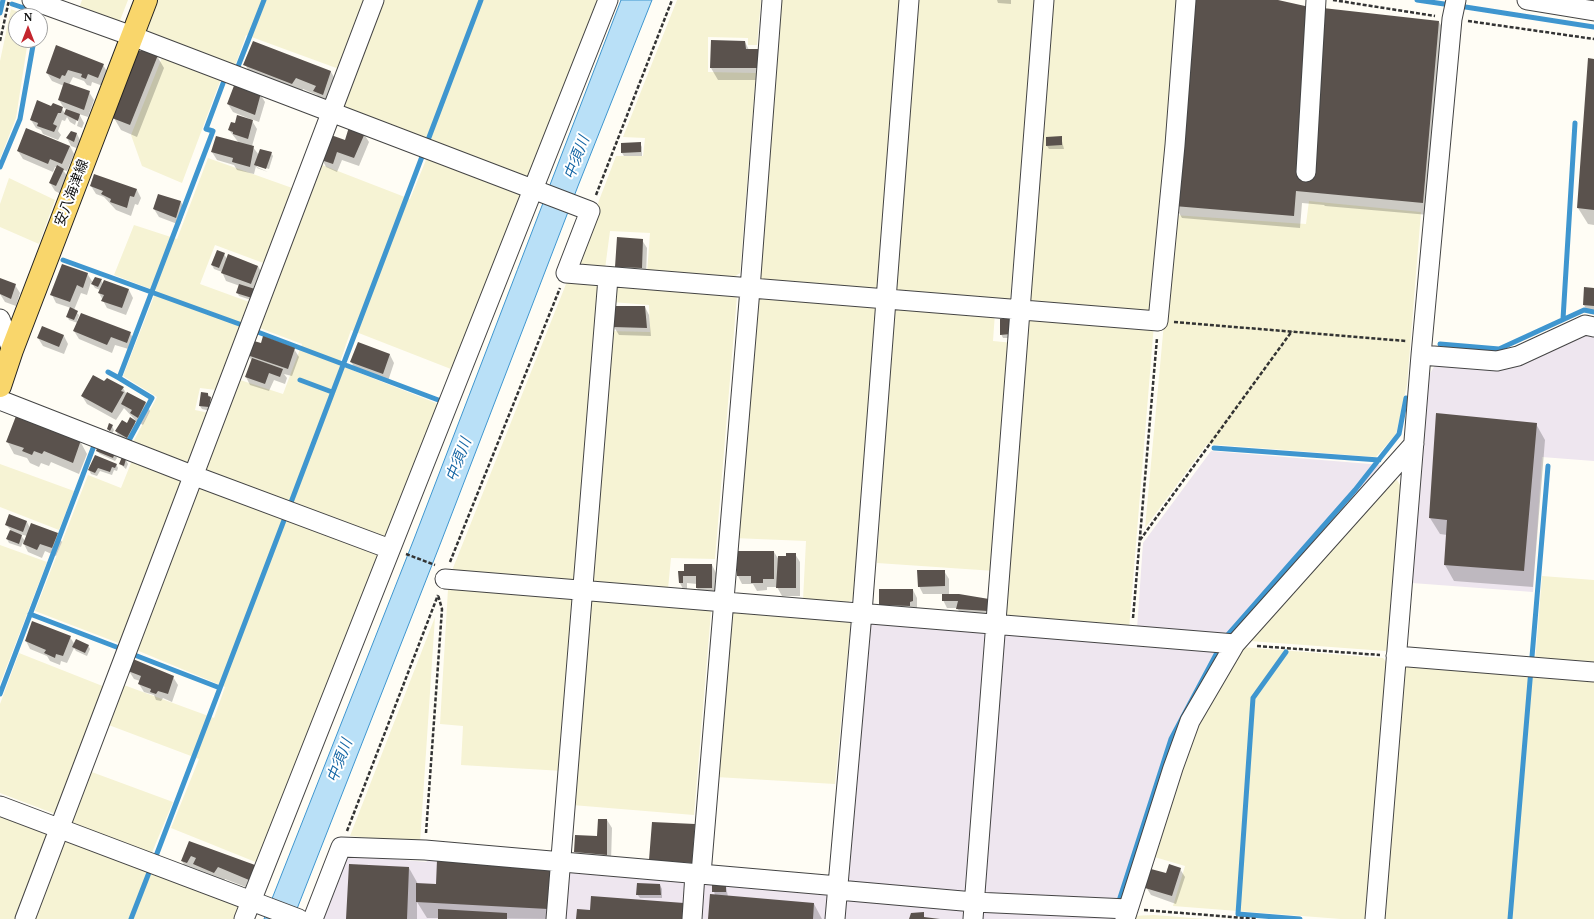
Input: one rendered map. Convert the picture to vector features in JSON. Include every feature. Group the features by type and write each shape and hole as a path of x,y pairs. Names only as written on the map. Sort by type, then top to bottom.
{"main road":[{"name":"安八海津線","path":"0,386 12,350 146,0"}],"street":[{"path":"32,0 73,7 132,36 585,209 566,273 608,278 1158,321 1175,145 1186,0"},
{"path":"25,919 192,475 374,0"},
{"path":"244,919 256,903 396,550 538,191 608,0"},
{"path":"692,919 698,874 723,600 750,289 772,0"},
{"path":"835,919 862,613 909,0"},
{"path":"973,911 1044,0"},
{"path":"1306,172 1316,0"},
{"path":"1527,0 1594,11"},
{"path":"1375,919 1422,349 1454,7"},
{"path":"556,919 584,590 608,278"},
{"path":"0,319 12,350"},
{"path":"1422,349 1498,362 1518,356 1585,325 1594,327"},
{"path":"0,400 192,475 396,550"},
{"path":"313,919 340,846 425,850 838,888 973,911 1127,914 1172,768 1190,721 1235,644 1414,444"},
{"path":"440,580 723,600 1235,644"},
{"path":"1396,656 1594,672"},
{"path":"0,806 299,919"}],"path":[{"path":"0,41 9,0"},
{"path":"585,209 672,0"},
{"path":"340,846 440,580 450,562 566,273"},
{"path":"1132,635 1158,321 1292,331 1422,349"},
{"path":"1140,540 1292,331"},
{"path":"396,550 440,580"},
{"path":"425,850 442,609 440,580"},
{"path":"1235,644 1396,656"},
{"path":"1127,914 1257,919"}],"shaded area":[{"path":"82,0 128,0 119,23 79,8"},
{"path":"157,0 365,0 339,69 246,35 234,69 148,36 146,28"},
{"path":"379,0 599,0 529,178 343,110 340,103"},
{"path":"677,0 761,0 757,45 748,45 748,38 708,37 708,72 756,73 740,273 731,279 647,273 650,233 610,231 605,269 574,266 616,156 643,156 645,138 623,137"},
{"path":"777,0 900,0 879,286 874,291 761,284 756,278"},
{"path":"917,0 1035,0 1010,302 897,294 894,289"},
{"path":"1048,0 1180,0 1154,312 1024,305"},
{"path":"8,23 8,48 27,48 16,118 0,159 0,61"},
{"path":"163,55 222,76 182,183 142,166 131,135"},
{"path":"428,155 519,189 523,197 456,371 351,330 339,365 441,405 389,544 210,477 204,464 237,379 283,394 302,344 257,327 317,163 410,199"},
{"path":"208,158 295,189 266,264 215,245 200,284 252,303 216,390 200,388 195,410 209,413 191,462 181,467 131,446 157,397 123,376 156,291 114,275 134,225 177,239"},
{"path":"9,178 55,200 39,244 0,227 0,204"},
{"path":"1309,201 1421,212 1407,385 1396,434 1376,457 1207,444 1145,528 1174,215 1306,224"},
{"path":"573,280 599,281 579,579 573,582 455,575 453,568 566,284"},
{"path":"616,286 737,296 715,559 671,558 668,589 597,585 590,580 609,331 650,332 649,305 612,302"},
{"path":"758,294 877,307 855,598 847,603 803,600 806,541 733,538"},
{"path":"896,307 995,313 993,341 1014,343 995,571 877,563 893,311"},
{"path":"1025,316 1154,324 1129,629 1000,617"},
{"path":"1588,335 1594,336 1594,461 1542,457 1533,592 1412,583 1428,377 1435,365"},
{"path":"1211,451 1383,465 1233,637 1118,919 322,919 343,861 353,855 426,862 434,856 846,896 870,619 1136,643 1143,543"},
{"path":"133,458 180,475 182,484 121,644 35,611 88,475 121,488"},
{"path":"0,464 74,491 59,530 0,507"},
{"path":"1397,480 1402,488 1390,648 1385,651 1250,641 1387,483"},
{"path":"203,484 385,550 263,865 171,828 199,759 106,724 121,684 214,718 225,687 134,649 195,487"},
{"path":"0,545 47,562 0,684"},
{"path":"1542,576 1594,580 1594,668 1535,662"},
{"path":"453,584 577,597 563,771 461,765 463,726 440,724 448,589"},
{"path":"596,595 707,605 711,612 694,815 572,805 588,601"},
{"path":"734,608 851,620 835,784 716,777 728,612"},
{"path":"435,617 420,843 350,836"},
{"path":"1241,647 1383,658 1388,664 1367,919 1341,919 1173,906 1185,866 1151,856 1197,722"},
{"path":"19,653 105,687 58,815 0,793 0,704"},
{"path":"1400,664 1594,675 1594,919 1381,919"},
{"path":"89,771 173,802 151,855 74,827 70,818"},
{"path":"0,813 44,830 48,838 17,919 0,919"},
{"path":"69,838 244,902 240,919 31,919 61,840"},
{"path":"1154,915 1206,919 1130,919 1131,916"}],"water":[{"name":"中須川","path":"621,0 652,0 578,186 441,542 293,919 264,919 414,539"}],"building":[{"path":"1191,0 1278,0 1305,6 1439,21 1423,203 1296,191 1294,216 1174,206"},
{"path":"711,40 745,41 746,49 758,49 758,68 710,68"},
{"path":"253,41 331,71 323,95 313,91 316,86 296,78 292,84 243,65"},
{"path":"56,45 104,64 98,78 88,74 86,79 81,77 82,74 68,70 65,76 62,75 60,79 46,73"},
{"path":"147,50 158,55 130,125 112,118 138,51"},
{"path":"1588,58 1594,59 1594,210 1577,208"},
{"path":"64,82 90,91 84,110 58,100"},
{"path":"235,83 261,93 255,115 227,104"},
{"path":"37,100 51,106 53,103 63,107 61,113 58,113 53,124 57,126 54,132 37,126 38,123 30,120"},
{"path":"66,109 80,114 78,121 64,114"},
{"path":"237,115 253,120 248,139 233,134 233,132 228,130 231,122 235,123"},
{"path":"349,127 365,133 354,158 337,152 333,164 321,160 331,135 345,140"},
{"path":"26,128 70,146 62,164 50,159 48,164 17,151"},
{"path":"71,131 77,133 74,142 66,138"},
{"path":"216,136 254,146 250,167 232,162 233,158 211,152"},
{"path":"1062,136 1062,145 1046,146 1046,137"},
{"path":"641,142 641,152 621,153 621,143"},
{"path":"260,149 272,152 266,169 254,165"},
{"path":"57,165 64,169 56,186 49,183"},
{"path":"94,174 137,189 134,197 130,196 127,208 110,202 111,199 101,194 103,191 90,186"},
{"path":"158,194 181,201 176,218 153,209"},
{"path":"617,237 643,239 642,268 615,267"},
{"path":"217,250 225,253 219,268 211,265"},
{"path":"228,254 258,266 251,284 221,273"},
{"path":"62,264 88,273 83,288 77,285 70,302 50,295"},
{"path":"95,277 102,279 98,287 91,284"},
{"path":"0,278 16,284 11,299 0,294"},
{"path":"104,280 129,289 122,308 101,301 104,295 98,293"},
{"path":"239,284 255,289 252,298 236,293"},
{"path":"1584,287 1594,288 1594,306 1583,305"},
{"path":"614,306 645,306 647,328 613,327"},
{"path":"70,307 78,311 74,320 66,317"},
{"path":"81,313 131,332 127,343 111,337 107,345 73,331"},
{"path":"1000,319 1011,319 1011,334 1000,335"},
{"path":"42,326 64,335 59,347 37,338"},
{"path":"263,336 295,348 288,369 247,355 254,341 261,343"},
{"path":"358,342 390,354 383,374 350,362"},
{"path":"252,358 283,369 280,377 269,373 265,384 245,377"},
{"path":"93,375 104,381 107,378 124,387 121,391 124,392 112,413 81,396"},
{"path":"127,392 146,402 138,418 130,413 132,410 121,404"},
{"path":"201,392 208,393 208,396 211,397 209,407 199,406"},
{"path":"1436,413 1537,423 1524,571 1444,565 1447,520 1429,518"},
{"path":"16,416 81,440 73,463 44,451 42,454 34,451 32,455 22,451 24,448 6,442"},
{"path":"130,417 136,421 127,438 115,431 122,420 127,423"},
{"path":"109,423 113,425 110,431 107,429"},
{"path":"98,446 115,453 113,458 96,451"},
{"path":"95,455 117,464 115,468 112,467 110,472 98,468 95,473 88,470"},
{"path":"122,457 126,459 124,466 119,464"},
{"path":"9,514 27,521 23,532 5,525"},
{"path":"31,523 58,533 52,548 40,544 37,550 23,544"},
{"path":"10,530 22,535 19,544 6,539"},
{"path":"737,551 774,551 774,579 763,579 763,583 751,583 751,576 737,576"},
{"path":"786,553 796,553 796,588 776,588 778,556 786,556"},
{"path":"684,564 712,564 712,588 696,588 696,576 683,576 683,583 679,583 678,571 684,571"},
{"path":"917,570 945,570 945,586 918,587"},
{"path":"879,589 913,589 913,601 910,602 910,606 879,605"},
{"path":"942,594 959,594 989,599 988,611 956,609 958,601 942,601"},
{"path":"32,621 71,636 63,656 56,654 55,658 44,653 46,650 25,641"},
{"path":"76,639 89,645 85,653 72,647"},
{"path":"133,659 174,676 168,694 158,691 156,694 150,692 151,689 138,684 141,676 128,671"},
{"path":"598,819 607,819 607,855 574,852 575,835 597,836"},
{"path":"652,822 695,824 692,863 649,860"},
{"path":"189,841 255,865 249,880 218,867 214,873 193,864 196,858 191,856 187,863 181,861"},
{"path":"437,860 551,870 548,909 416,902 416,883 436,884"},
{"path":"349,864 409,867 407,919 346,919"},
{"path":"1169,864 1181,868 1172,896 1145,888 1151,869 1166,873"},
{"path":"637,883 660,884 661,895 636,895"},
{"path":"712,885 726,885 726,892 712,892"},
{"path":"710,894 814,903 813,919 708,919"},
{"path":"591,896 684,903 683,919 576,919 577,909 590,910"},
{"path":"438,909 507,913 507,919 438,919"},
{"path":"924,912 924,917 940,919 909,919 911,913"}],"waterway":[{"path":"0,13 3,0"},
{"path":"237,69 264,0"},
{"path":"428,140 481,0"},
{"path":"1417,0 1451,5"},
{"path":"12,4 24,8"},
{"path":"1459,6 1594,27"},
{"path":"0,167 20,119 33,48"},
{"path":"127,444 152,398 119,378 213,131 206,129 225,78"},
{"path":"1563,319 1575,123"},
{"path":"290,505 423,154"},
{"path":"63,260 242,325"},
{"path":"1440,344 1499,349 1584,310 1594,312"},
{"path":"255,331 441,401"},
{"path":"108,372 119,378"},
{"path":"300,380 332,392"},
{"path":"1225,638 1355,490 1399,434 1406,398"},
{"path":"0,694 95,443"},
{"path":"1214,448 1379,460"},
{"path":"1510,919 1548,466"},
{"path":"220,688 286,515"},
{"path":"30,614 119,648"},
{"path":"1118,904 1171,739 1220,647"},
{"path":"1286,652 1253,698 1238,914 1300,919"},
{"path":"132,654 220,688 156,856"},
{"path":"131,919 150,870"}]}
